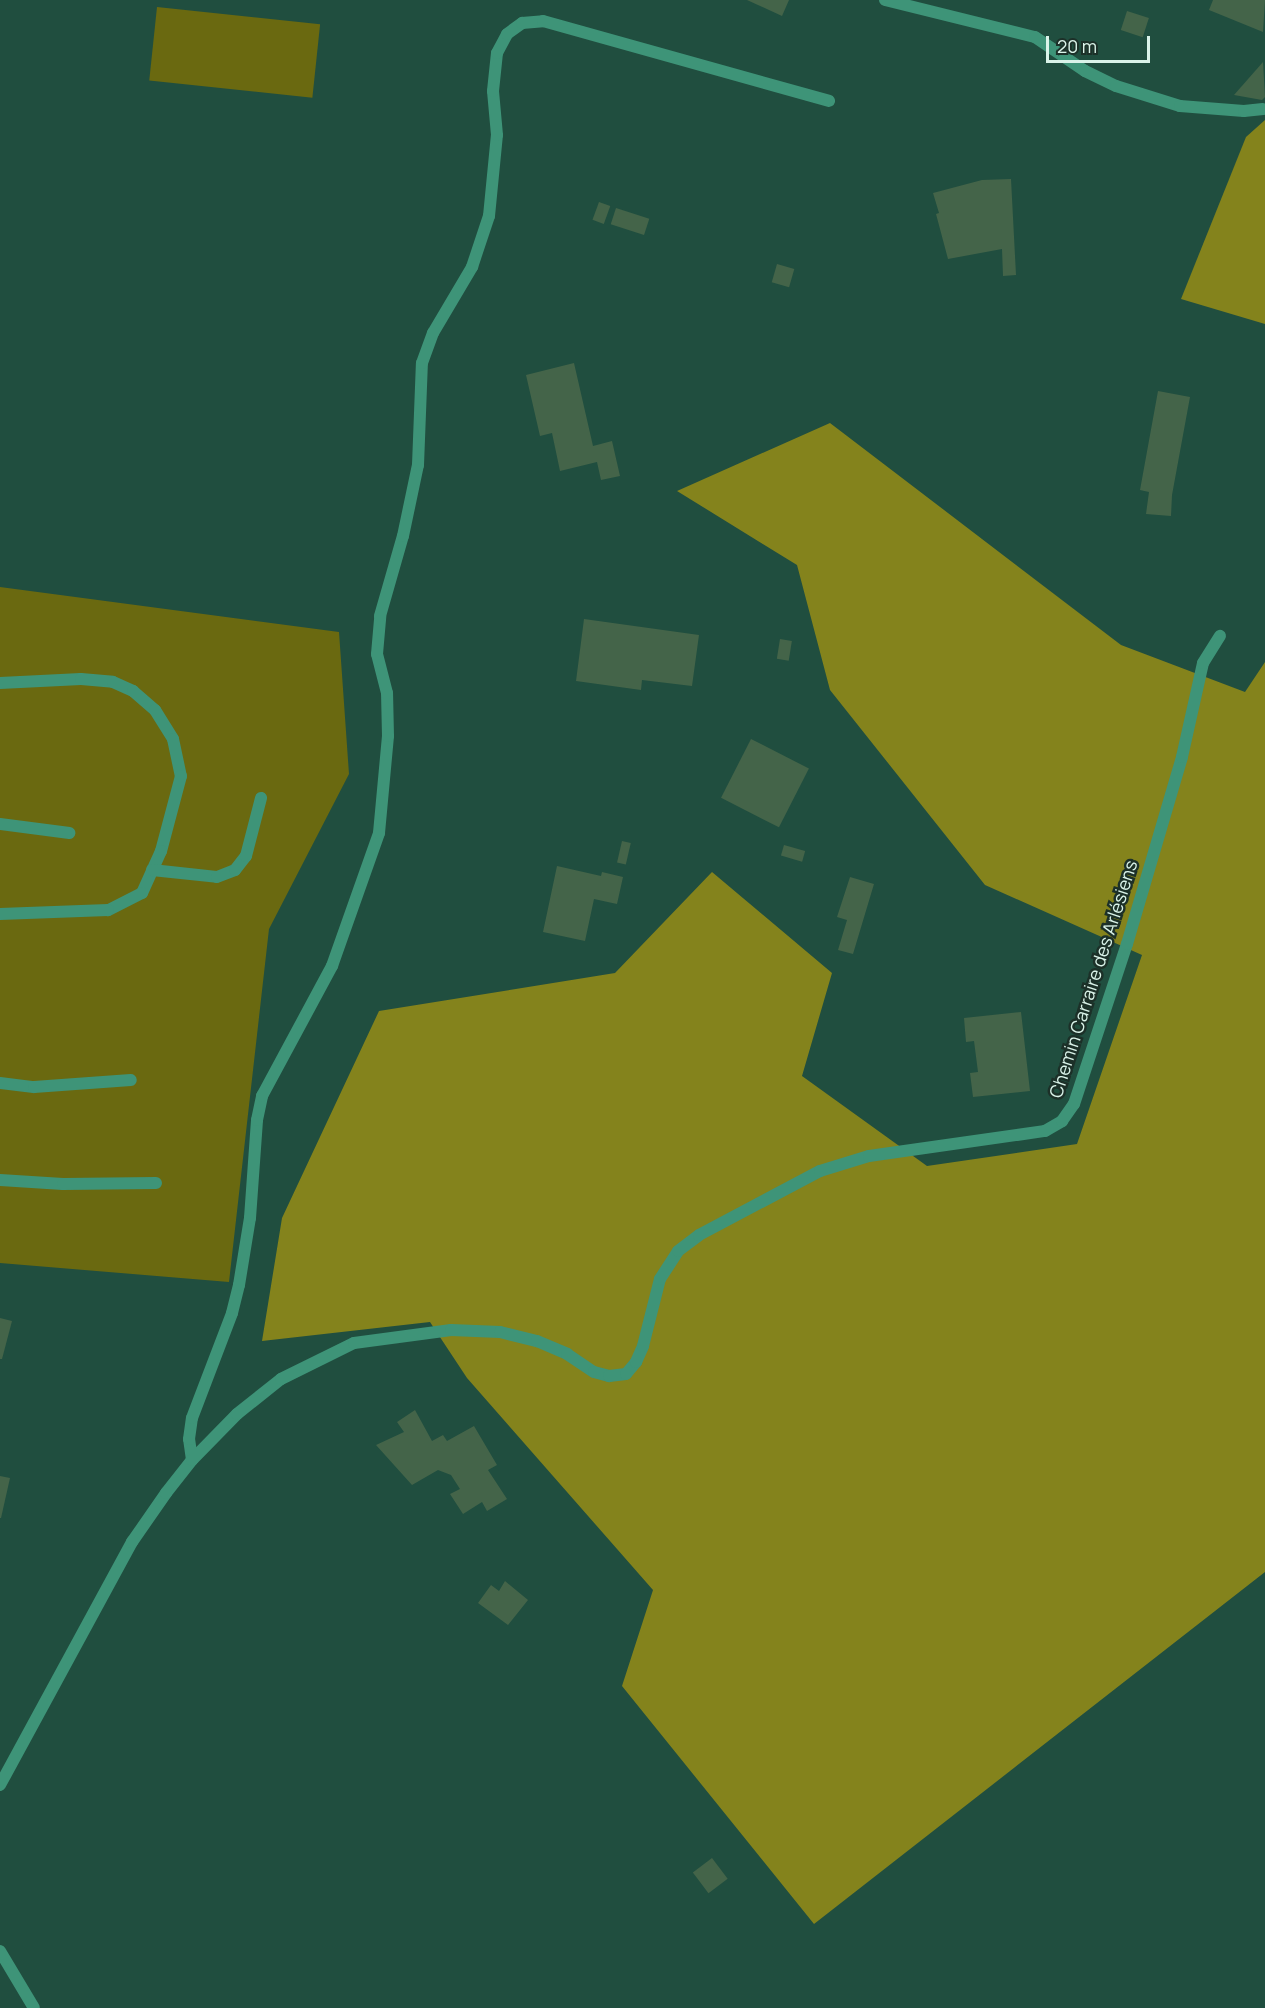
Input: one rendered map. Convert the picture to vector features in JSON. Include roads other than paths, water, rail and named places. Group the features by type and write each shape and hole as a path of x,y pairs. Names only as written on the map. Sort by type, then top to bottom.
{"street":[{"path":"885,0 1035,37 1085,71 1116,86 1180,105 1244,111 1264,108"},
{"path":"192,1460 189,1439 192,1418 232,1313 239,1285 250,1218 257,1120 262,1096 332,966 379,833 388,736 387,693 377,654 380,616 403,536 418,465 422,363 434,333 472,267 489,216 497,135 493,91 496,54 507,34 522,23 543,21 829,101"},
{"name":"Chemin Carraire des Arlésiens","path":"0,1785 132,1542 192,1460 237,1414 282,1379 354,1344 451,1330 500,1332 537,1341 567,1354 594,1372 609,1376 626,1374 636,1362 643,1346 660,1279 678,1251 699,1235 820,1171 869,1156 1045,1131 1062,1120 1074,1104 1127,944 1182,757 1203,663 1220,636"},
{"path":"0,682 81,679 112,682 133,692 155,710 173,739 181,776 161,851 142,893 108,910 0,914"},
{"path":"152,870 217,877 235,870 246,856 261,798"},
{"path":"0,824 69,833"},
{"path":"0,1083 34,1087 131,1080"},
{"path":"0,1180 63,1184 156,1183"},
{"path":"0,1951 34,2008"}]}
